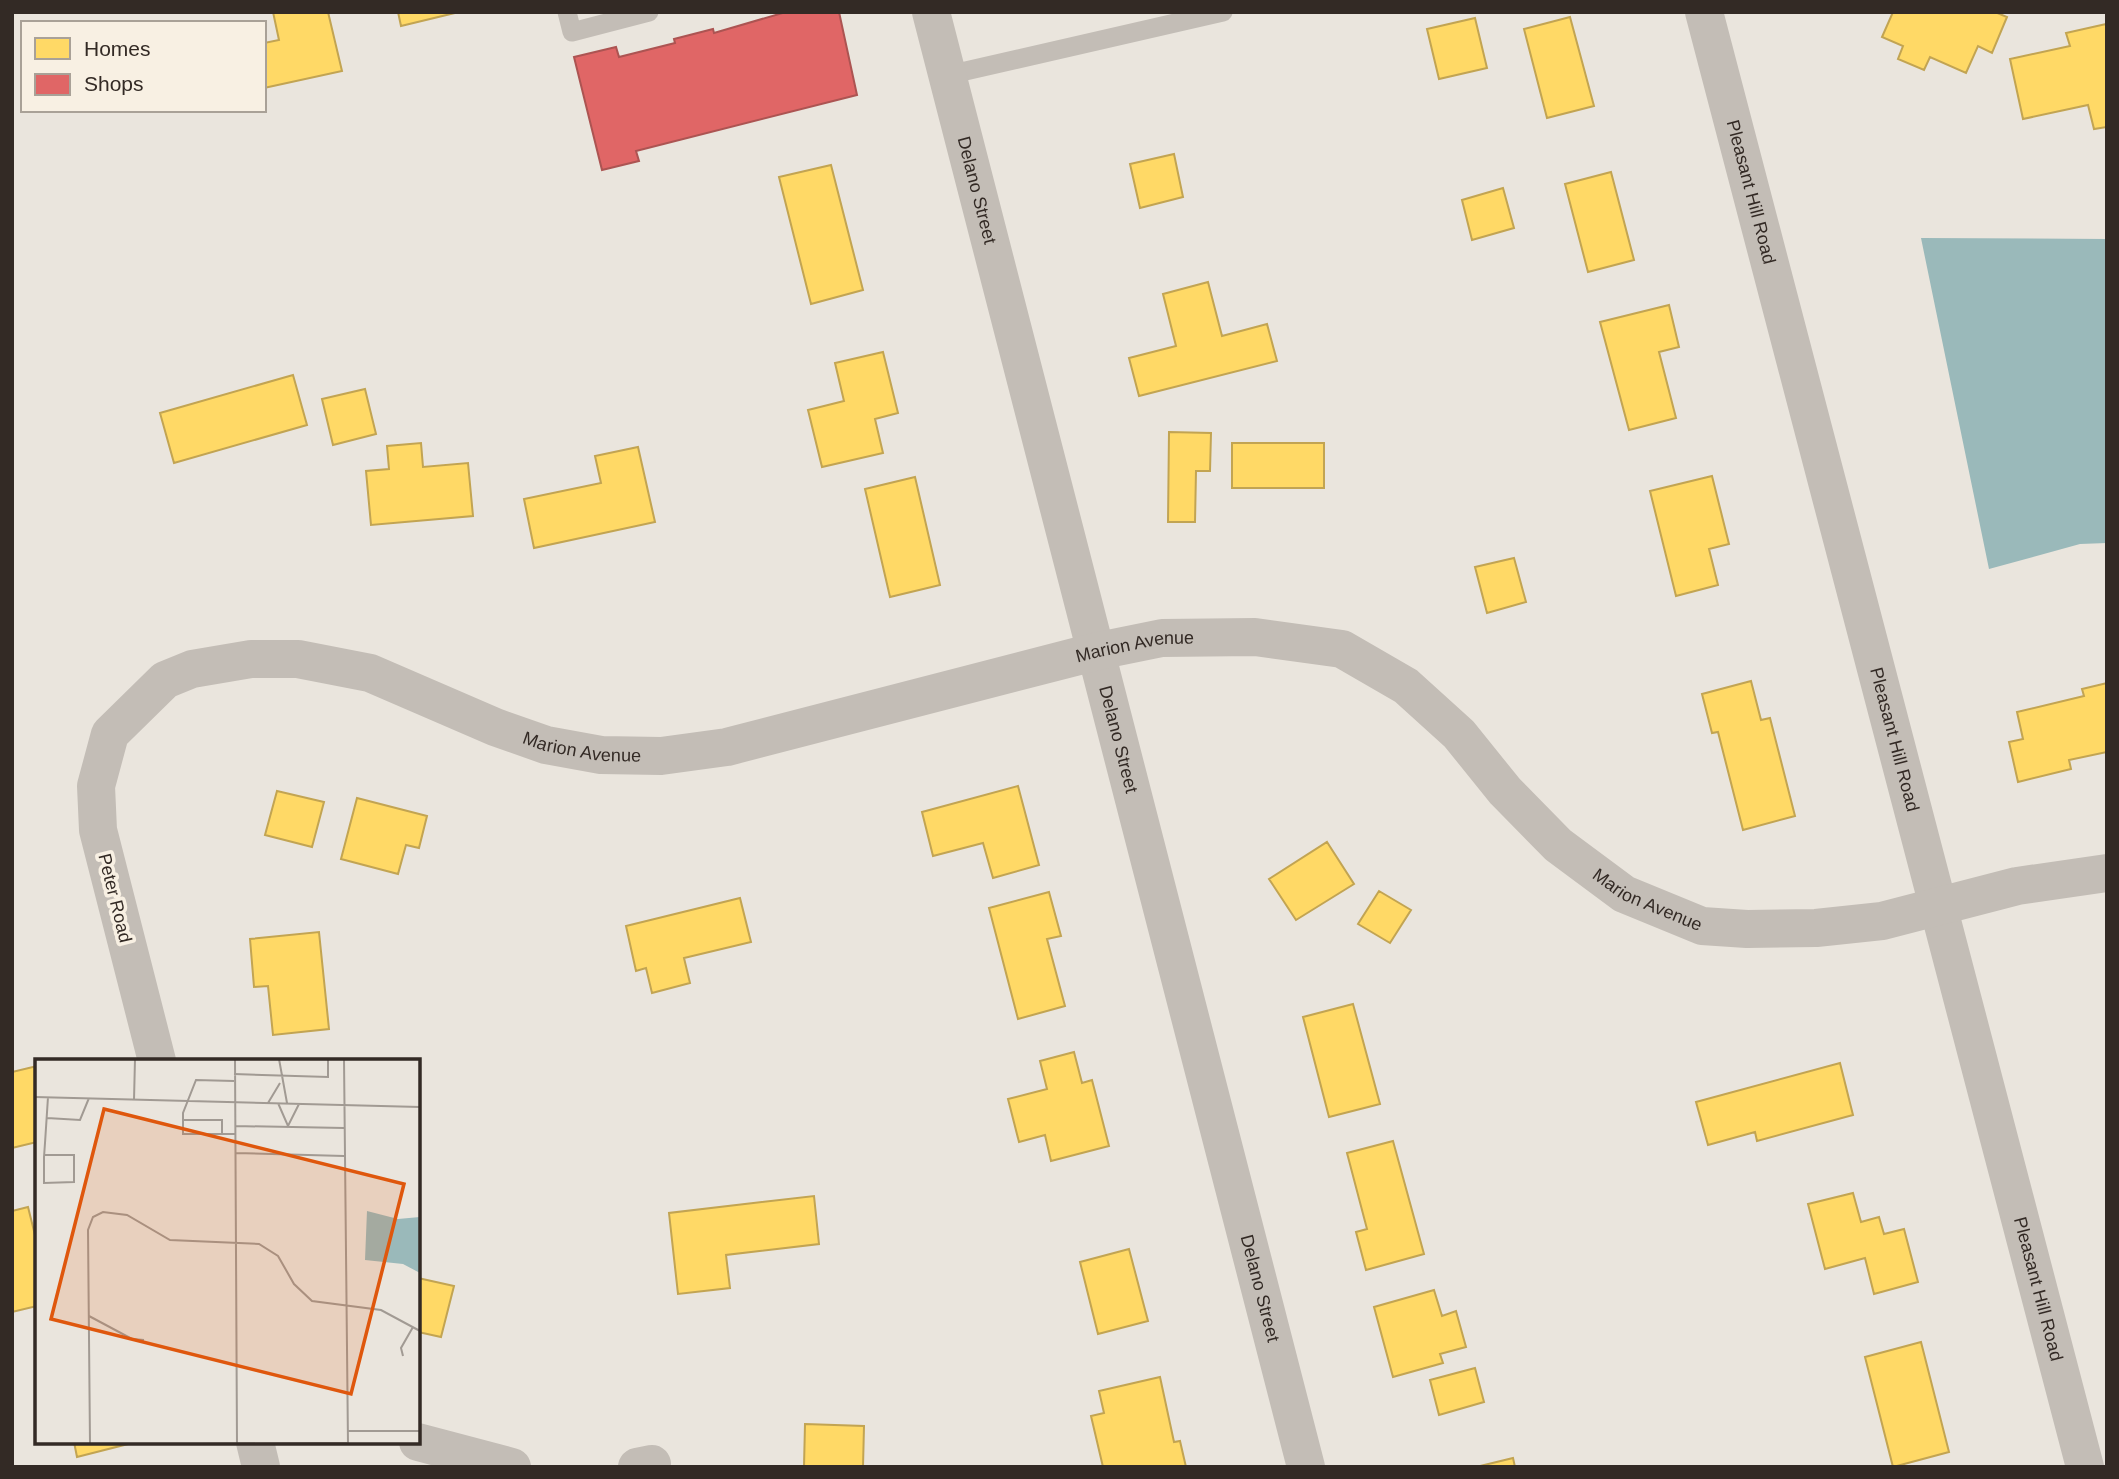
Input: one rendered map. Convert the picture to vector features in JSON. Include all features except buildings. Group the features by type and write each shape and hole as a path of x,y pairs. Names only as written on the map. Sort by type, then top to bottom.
{"street":[{"name":"Delano Street","path":"931,12 1307,1467"},
{"name":"Pleasant Hill Road","path":"1704,12 1941,908 2085,1467"},
{"name":"Marion Avenue","path":"110,734 165,680 192,669 251,659 298,659 370,673 495,727 546,745 601,755 661,756 727,747 1098,651 1163,638 1255,637 1342,649 1406,686 1450,726 1504,790 1558,845 1624,894 1702,926 1747,929 1816,928 1882,922 2028,884 2107,873"},
{"name":"Peter Road","path":"110,734 96,786 98,830 156,1059"},
{"path":"420,1443 512,1467"},
{"path":"255,1444 261,1467"}],"lane":[{"path":"567,12 572,32 649,12"},
{"path":"948,75 1223,12"}],"water":[{"path":"1921,238 2107,239 2107,543 2080,544 1989,569"}]}
